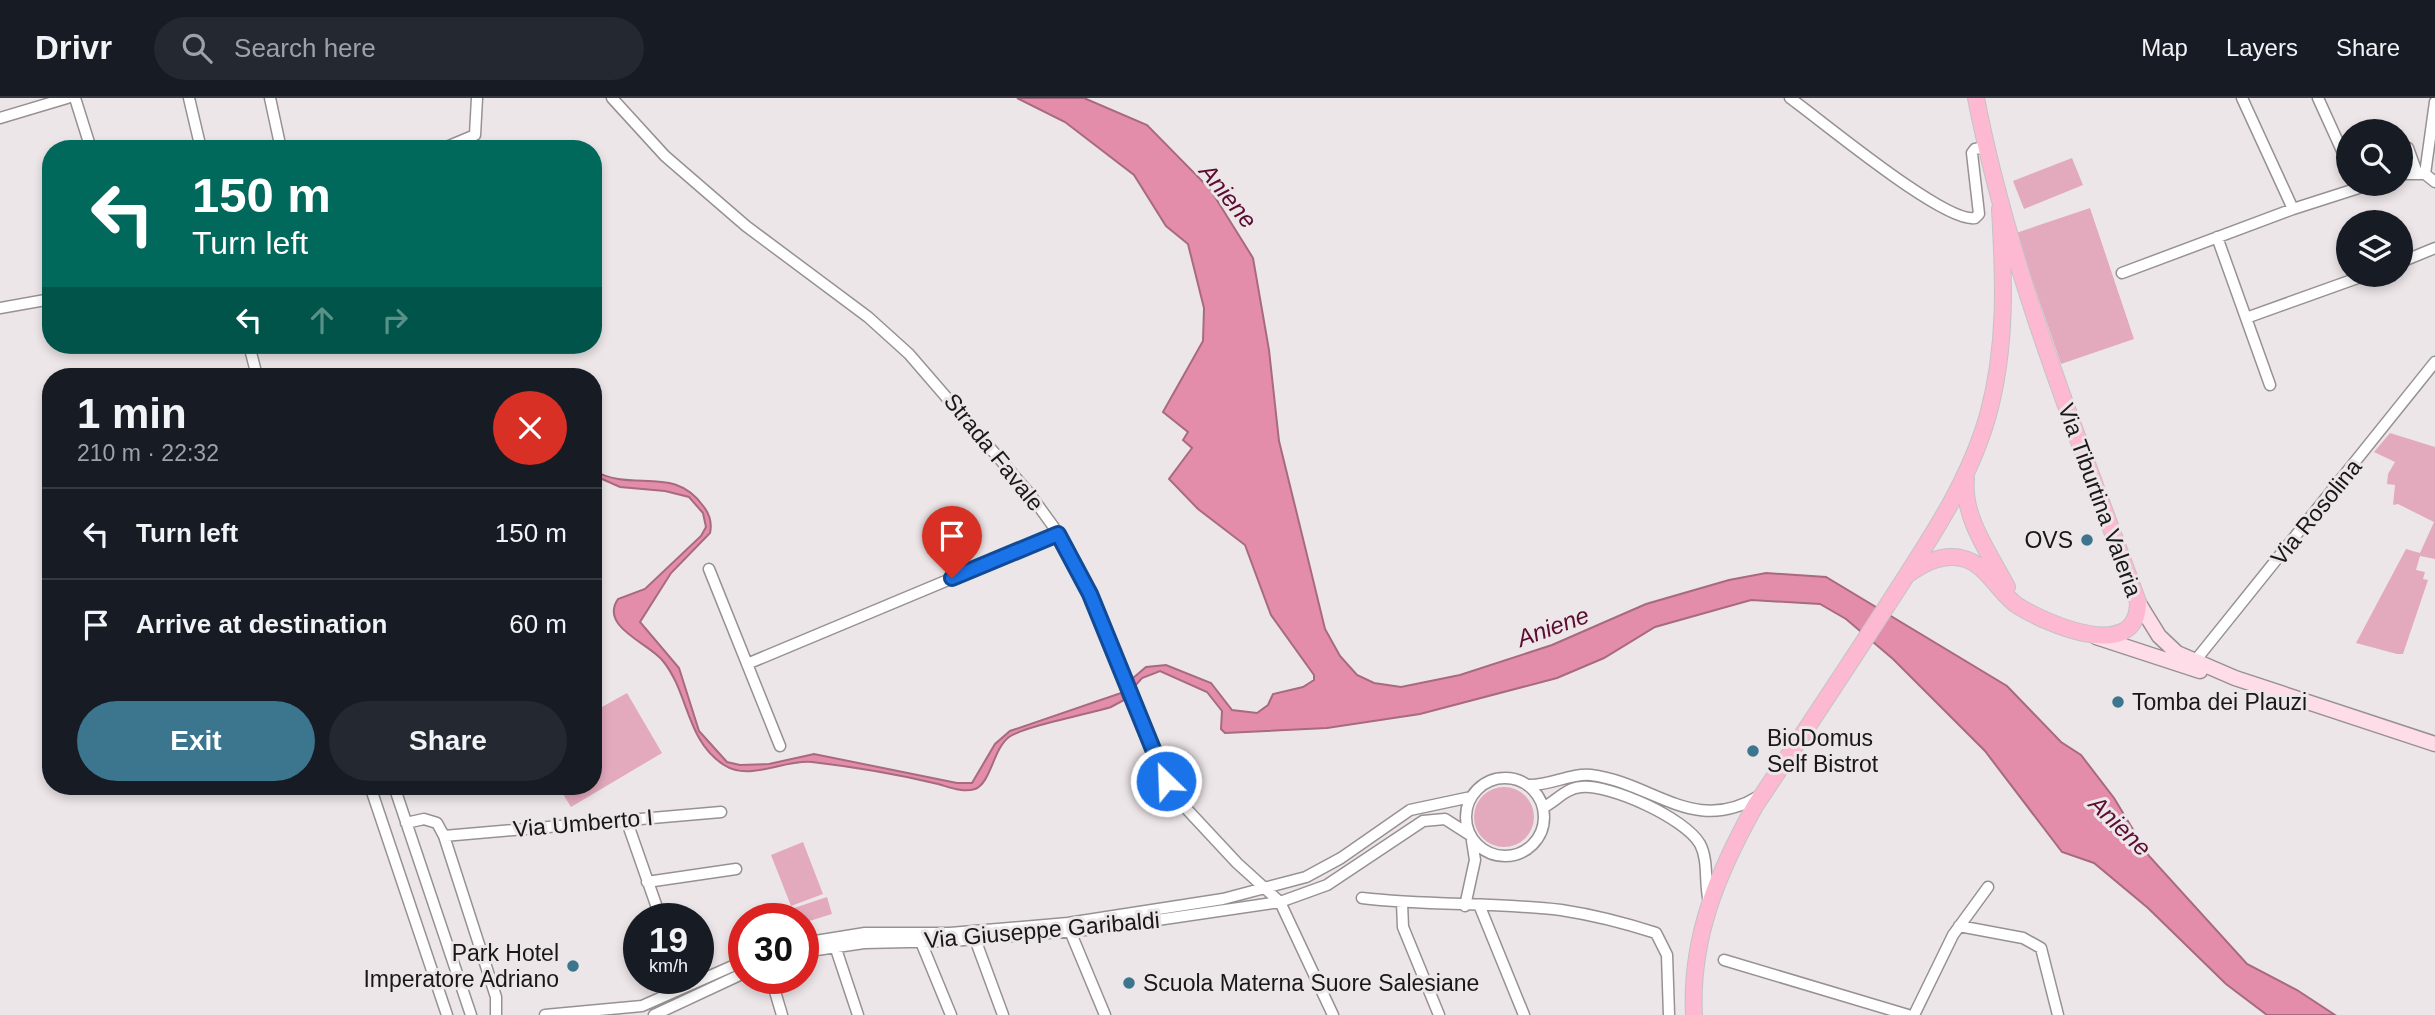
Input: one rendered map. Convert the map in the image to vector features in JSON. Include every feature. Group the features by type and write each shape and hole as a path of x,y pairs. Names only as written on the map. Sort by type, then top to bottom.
{"main road":[{"name":"Via Tiburtina Valeria","path":"1906,577 1930,562 1950,557 1962,558 1974,564 2019,607 2083,633 2115,634 2130,628 2136,620 2138,602 2000,209 1976,98"},
{"name":"Via Tiburtina Valeria","path":"1694,1015 1696,955 1709,902 1731,849 1764,793 1933,536 1967,473 1982,436 1995,385 2005,295 2000,209"},
{"path":"2005,295 2017,292 2028,295"},
{"path":"1967,473 1965,492 1971,515 2019,607"},
{"path":"2138,602 2176,653 2235,678 2435,744"},
{"path":"2083,633 2180,666 2235,678"}],"street":[{"path":"0,118 67,98"},
{"path":"75,98 88,140"},
{"path":"189,98 199,140"},
{"path":"270,98 279,140"},
{"path":"463,140 475,135 477,98"},
{"name":"Strada Favale","path":"612,98 665,156 737,219 868,317 909,354 951,399 1036,502 1058,534 1090,594 1166,781 1182,804 1237,863 1269,889 1280,902 1333,1015"},
{"path":"1790,98 1926,199 1965,219 1975,218 1979,214 1972,153 1975,149 1986,147"},
{"path":"2242,98 2293,209"},
{"path":"2318,98 2336,138"},
{"path":"2421,174 2435,102"},
{"path":"2413,148 2426,146"},
{"path":"2413,162 2421,174 2435,182"},
{"path":"2413,174 2421,174"},
{"path":"2123,273 2336,194"},
{"path":"2217,237 2270,385"},
{"path":"2413,257 2435,248"},
{"path":"2246,318 2336,286"},
{"path":"0,308 42,301"},
{"name":"Via Rosolina","path":"2195,661 2435,362"},
{"path":"747,664 1058,534"},
{"path":"1933,536 1938,549 1950,557"},
{"path":"709,569 780,746"},
{"path":"1465,906 1474,865 1466,816 1471,797 1491,780 1503,778 1528,785 1548,785 1593,776 1711,812 1740,807 1764,793"},
{"path":"1474,865 1486,857 1518,855 1535,843 1545,821 1544,807 1528,785"},
{"path":"1544,807 1575,788 1592,787 1664,812 1685,825 1700,845 1709,902"},
{"path":"373,795 447,1015"},
{"path":"397,795 471,1015"},
{"name":"Via Giuseppe Garibaldi","path":"819,940 864,933 950,933 1068,923 1188,906 1269,889 1299,880 1327,866 1410,810 1471,797"},
{"name":"Via Umberto I","path":"444,835 722,813"},
{"path":"406,822 424,819 436,823 444,835 496,997 496,1015"},
{"path":"626,819 655,903"},
{"name":"Via Giuseppe Garibaldi","path":"819,950 835,946 1070,931 1280,902 1327,885 1423,821 1445,819 1471,836"},
{"path":"1471,836 1495,856"},
{"path":"647,882 736,869"},
{"path":"1914,1015 1928,981 1959,926 1987,887"},
{"path":"1362,898 1402,903 1559,910 1611,919 1656,933 1667,955 1669,1015"},
{"path":"1402,903 1401,922 1439,1015"},
{"path":"1480,907 1524,1015"},
{"path":"1959,926 2023,939 2041,948 2058,1015"},
{"path":"1070,931 1105,1015"},
{"path":"975,939 1003,1015"},
{"path":"921,942 951,1015"},
{"path":"835,946 858,1015"},
{"path":"1724,960 1908,1015"},
{"path":"654,1015 728,980"},
{"path":"545,1015 629,1008 650,1003 666,994"},
{"path":"776,994 782,1015"}],"shaded area":[{"path":"2072,158 2083,185 2024,209 2013,181"},
{"path":"2090,208 2134,339 2061,364 2016,233"},
{"path":"2390,433 2435,447 2435,559 2420,556 2416,570 2425,572 2423,579 2428,580 2403,654 2356,643 2406,549 2420,553 2434,522 2398,504 2393,505 2395,485 2387,484 2388,474 2395,462 2374,452"},
{"path":"627,693 662,753 602,789 602,707"},
{"path":"1504,787 1525,796 1534,817 1525,838 1504,847 1483,838 1474,817 1483,796"},
{"path":"564,795 591,795 571,807"},
{"path":"803,842 823,894 799,903 790,903 771,855"},
{"path":"827,897 832,914 819,918 819,903 809,903"}],"water":[{"name":"Aniene","path":"1017,98 1084,98 1147,125 1210,189 1253,258 1269,350 1279,441 1325,629 1340,656 1357,675 1374,683 1401,687 1460,675 1552,645 1646,604 1729,580 1766,573 1826,577 2007,686 2061,742 2081,755 2114,798 2149,856 2247,964 2297,990 2335,1015 2267,1015 2226,984 2148,908 2094,863 2062,852 1985,751 1893,659 1846,619 1820,604 1751,600 1655,627 1604,658 1557,678 1420,714 1327,728 1225,733 1221,729 1222,711 1207,692 1160,671 1142,678 1135,686 1133,678 1146,667 1166,665 1211,683 1232,710 1257,713 1268,705 1273,694 1303,687 1314,680 1314,675 1271,615 1245,545 1198,509 1169,479 1192,448 1183,440 1188,432 1163,412 1203,341 1204,308 1188,244 1166,226 1134,175 1065,122"},
{"path":"602,474 623,480 666,482 679,486 692,494 708,513 710,533 671,573 640,622 679,668 699,731 727,762 740,765 769,764 814,754 957,783 972,783 995,744 1010,731 1121,693 1124,700 1111,707 1009,737 999,749 985,780 980,786 970,790 876,771 812,762 756,771 734,770 712,755 702,743 672,674 663,661 628,634 615,618 614,609 618,599 645,589 701,536 706,527 703,513 689,497 665,491 620,487 602,479"}],"place":[{"name":"OVS","path":"2087,540"},
{"name":"Tomba dei Plauzi","path":"2118,702"},
{"name":"BioDomus Self Bistrot","path":"1753,751"},
{"name":"Park Hotel Imperatore Adriano","path":"573,966"},
{"name":"Scuola Materna Suore Salesiane","path":"1129,983"}],"route":[{"path":"952,578 1058,534 1090,594 1166,781"}]}
